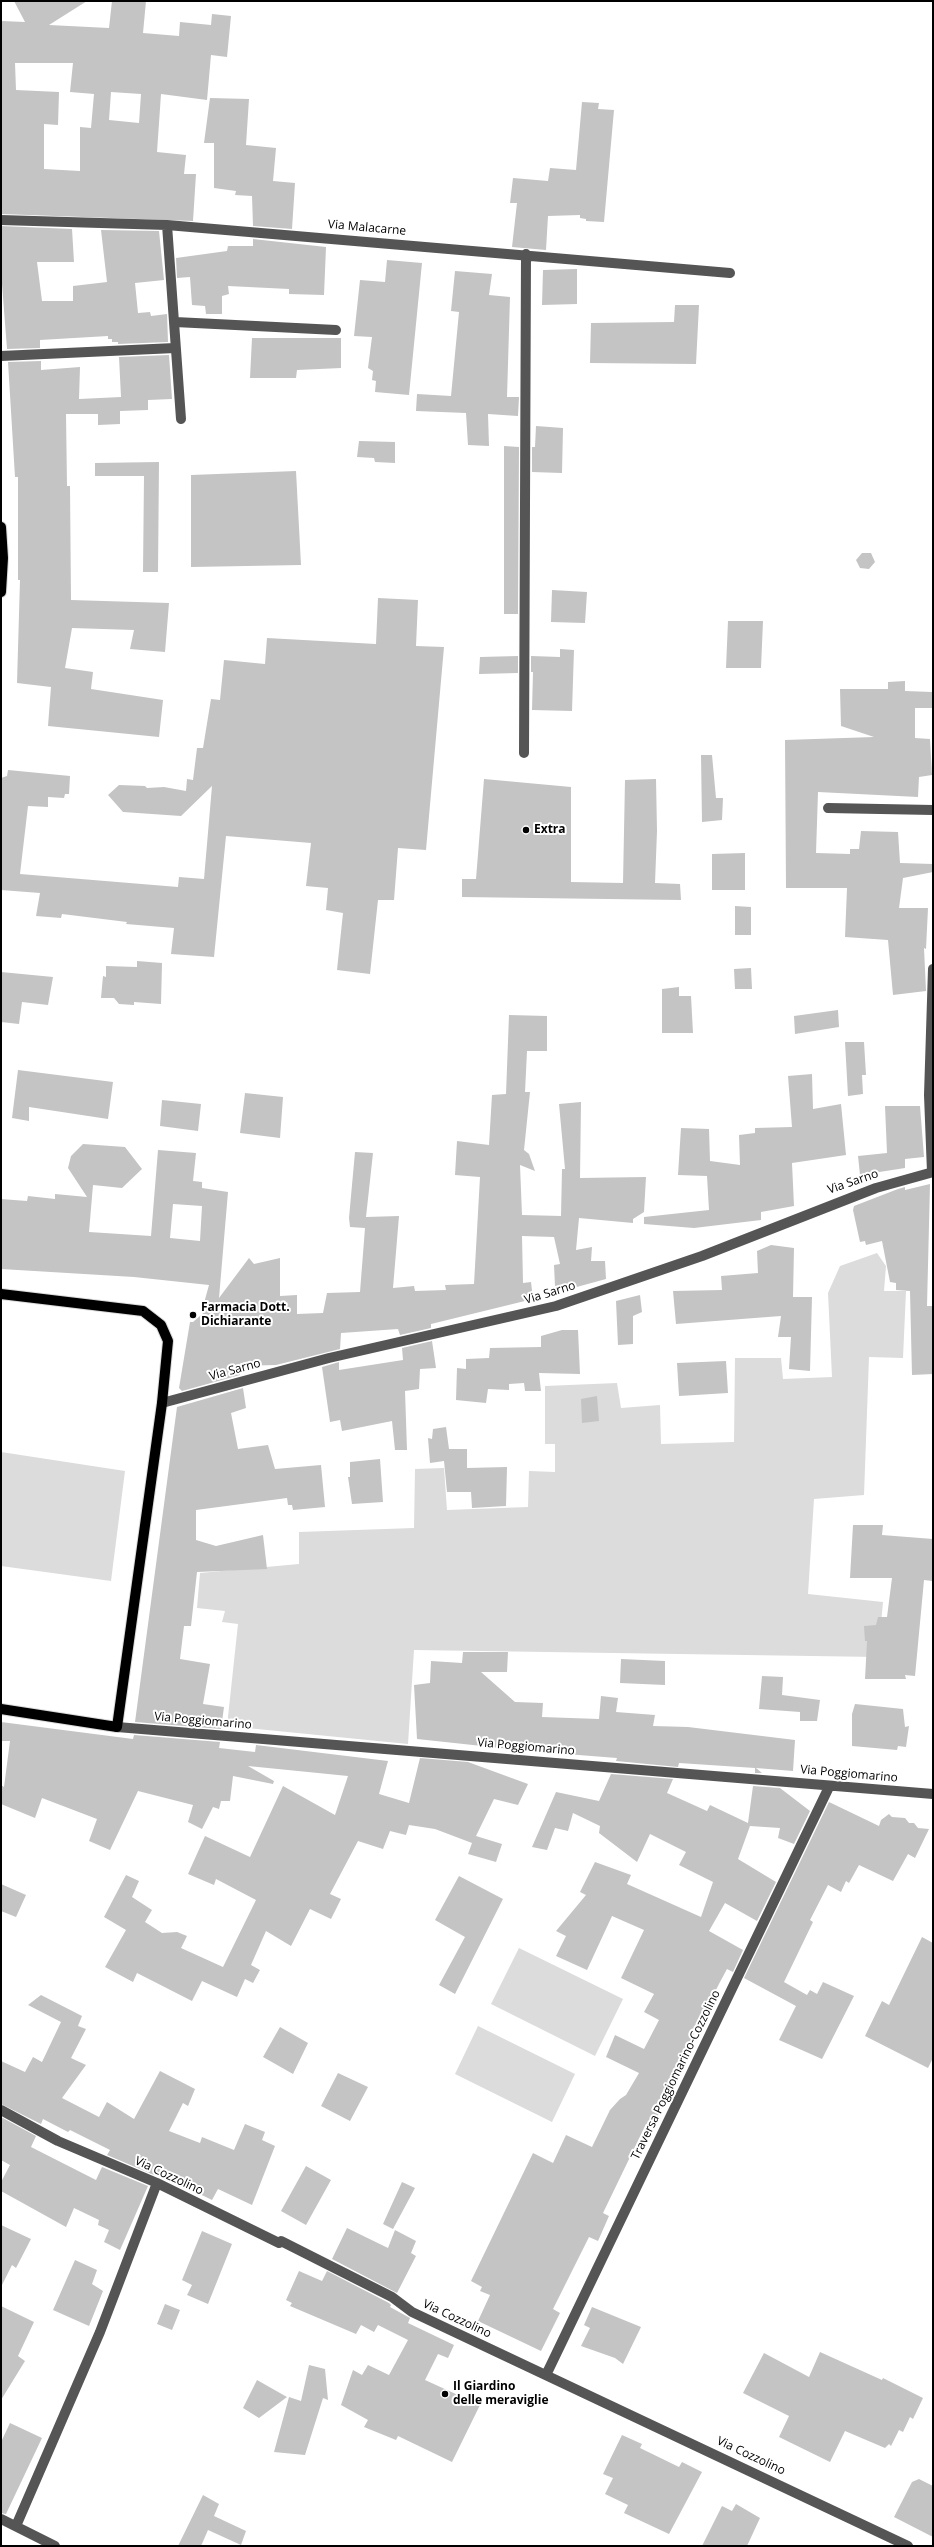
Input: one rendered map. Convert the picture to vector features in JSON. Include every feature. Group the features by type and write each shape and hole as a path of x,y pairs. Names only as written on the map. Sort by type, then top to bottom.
{"main road":[{"path":"1,527 3,558 1,592"},
{"path":"1,1294 143,1311 161,1325 168,1341 162,1403 117,1726 1,1709"}],"street":[{"name":"Via Malacarne","path":"1,220 168,225 526,254 730,273"},
{"path":"168,225 175,322 175,348 181,419"},
{"path":"524,753 526,254"},
{"path":"175,322 336,330"},
{"path":"1,356 175,348"},
{"path":"828,808 933,810"},
{"path":"932,1172 929,1095 933,969"},
{"name":"Via Sarno","path":"162,1403 329,1358 556,1306 702,1256 869,1190 932,1172"},
{"name":"Via Poggiomarino","path":"117,1726 755,1779 829,1787 933,1794"},
{"name":"Traversa Poggiomarino-Cozzolino","path":"546,2375 829,1787"},
{"name":"Via Cozzolino","path":"1,2110 58,2141 157,2183 385,2294 412,2312 908,2546"},
{"path":"16,2526 100,2332 157,2183"},
{"path":"1,2519 55,2546"}],"shaded area":[{"path":"877,1253 886,1266 884,1291 906,1291 903,1358 869,1357 864,1495 814,1499 808,1594 883,1602 878,1657 414,1650 408,1744 227,1726 238,1624 222,1622 225,1611 197,1608 200,1573 299,1564 299,1532 414,1528 415,1469 444,1468 447,1510 528,1507 529,1471 555,1472 555,1444 545,1444 545,1386 617,1383 621,1408 660,1405 661,1444 734,1442 735,1358 781,1358 783,1379 832,1377 828,1293 840,1266"},
{"path":"1,1452 125,1471 111,1581 1,1566"},
{"path":"519,1948 623,1999 595,2056 491,2004"},
{"path":"478,2026 575,2074 552,2122 455,2074"}],"building":[{"path":"14,1 87,1 49,25 109,28 112,1 146,1 143,33 179,36 180,22 211,25 212,14 231,16 227,57 211,55 207,100 161,94 157,152 186,155 184,174 196,174 193,221 1,214 1,21 25,22","holes":["15,63 73,63 70,92 94,94 91,128 80,127 80,171 44,169 44,124 58,125 59,92 16,90","111,92 141,94 139,123 109,120"]},
{"path":"210,98 249,99 246,145 276,148 273,181 295,183 292,229 253,226 252,196 235,195 236,191 214,188 214,143 204,143"},
{"path":"582,102 599,103 598,109 614,110 604,222 586,221 586,219 580,218 580,215 548,216 546,250 512,247 517,203 510,203 513,178 548,181 550,168 576,170"},
{"path":"1,226 72,229 74,262 37,262 42,301 73,301 73,286 107,282 101,230 159,231 164,280 135,283 138,313 150,312 151,316 167,314 168,342 118,344 118,342 112,342 112,339 108,339 108,336 40,340 40,348 7,349 1,271"},
{"path":"253,239 326,247 324,295 289,294 289,289 228,286 229,294 222,296 222,314 206,314 205,306 192,305 190,277 177,278 176,258 227,251 228,246 253,246"},
{"path":"387,260 422,263 409,395 375,392 376,381 372,380 373,371 368,368 372,337 354,336 360,280 385,282"},
{"path":"577,269 577,304 542,305 543,270"},
{"path":"455,271 492,274 489,295 510,297 507,397 519,397 518,416 488,414 489,446 468,445 466,413 416,411 417,394 451,396 459,312 451,311"},
{"path":"675,305 699,305 696,364 590,363 591,323 674,322"},
{"path":"252,338 341,338 341,368 297,370 296,378 250,378"},
{"path":"169,355 172,399 148,400 148,410 120,411 120,424 98,425 98,414 66,414 67,486 70,486 71,600 169,603 165,652 130,649 134,630 72,628 65,668 93,672 91,689 163,700 159,737 48,726 51,687 17,683 20,580 18,580 18,477 15,477 8,362 41,361 41,370 80,367 79,399 121,397 119,357"},
{"path":"536,426 563,428 562,473 532,472 532,447 535,447"},
{"path":"359,441 395,442 395,463 375,462 374,458 357,457"},
{"path":"504,446 519,447 518,614 504,614"},
{"path":"159,462 158,572 143,572 144,476 95,476 95,463"},
{"path":"296,471 301,565 191,567 191,475"},
{"path":"862,553 871,553 875,562 869,569 860,568 856,560"},
{"path":"552,590 587,592 585,623 551,622"},
{"path":"378,598 418,600 416,646 444,647 426,850 398,848 394,900 378,900 370,974 337,970 343,913 326,910 328,888 306,886 311,843 226,836 214,957 171,954 174,928 126,924 127,922 62,914 61,918 36,916 40,893 1,890 1,778 7,776 8,770 70,776 69,794 65,794 64,798 48,797 48,807 28,806 20,874 178,887 179,877 204,879 212,786 181,816 123,812 108,795 119,785 145,786 147,788 164,787 186,791 187,779 193,780 197,748 203,748 211,699 220,700 224,660 265,664 267,638 376,644"},
{"path":"728,621 763,621 761,668 726,668"},
{"path":"560,649 574,650 572,711 532,710 533,672 531,672 531,656 560,657"},
{"path":"518,656 518,673 479,674 480,657"},
{"path":"905,681 905,691 932,692 932,708 915,708 915,738 930,739 932,775 919,777 918,797 818,792 816,853 850,854 850,849 859,849 861,831 898,832 900,863 933,864 933,872 903,878 899,908 928,908 926,949 924,948 926,991 893,995 888,940 845,937 847,888 786,888 785,740 874,737 841,726 840,689 888,689 888,682"},
{"path":"701,755 712,755 716,798 723,798 722,820 702,822"},
{"path":"484,779 571,787 571,882 623,883 625,780 656,779 657,831 655,883 680,884 681,900 462,897 462,879 476,879"},
{"path":"745,853 745,890 712,890 712,854"},
{"path":"735,906 751,907 751,935 735,935"},
{"path":"137,961 162,963 161,1004 134,1002 134,1005 119,1004 114,998 101,998 103,976 106,977 106,966 137,967"},
{"path":"751,968 752,989 735,989 734,969"},
{"path":"1,972 53,977 48,1005 22,1002 19,1024 1,1022"},
{"path":"679,987 679,996 691,996 693,1033 662,1033 662,989"},
{"path":"838,1010 839,1027 795,1034 794,1016"},
{"path":"509,1015 547,1016 547,1051 527,1051 525,1092 530,1092 524,1150 529,1154 535,1171 520,1165 522,1215 561,1216 562,1169 565,1169 559,1104 581,1102 580,1178 646,1177 644,1212 633,1219 633,1223 579,1218 576,1250 592,1247 591,1261 605,1261 606,1279 562,1291 562,1285 555,1286 554,1265 560,1264 554,1237 522,1236 523,1283 531,1282 533,1299 431,1324 431,1328 400,1335 398,1329 341,1333 340,1349 276,1365 238,1366 240,1375 182,1391 179,1388 190,1322 193,1322 208,1309 204,1303 209,1285 134,1277 1,1269 1,1199 27,1201 28,1196 55,1199 55,1194 87,1197 68,1168 71,1156 83,1144 125,1147 142,1169 122,1188 93,1185 89,1232 151,1236 158,1150 196,1153 193,1181 202,1182 202,1188 228,1192 219,1298 249,1258 254,1264 280,1258 280,1296 297,1295 297,1314 323,1313 327,1293 360,1292 365,1228 350,1227 349,1218 355,1152 373,1153 366,1217 399,1216 393,1288 414,1286 415,1291 446,1290 445,1285 474,1284 480,1177 455,1175 457,1141 489,1145 492,1095 506,1094","holes":["173,1204 202,1206 200,1241 170,1238"]},
{"path":"845,1042 864,1042 866,1075 862,1075 863,1094 848,1096"},
{"path":"18,1070 113,1082 108,1119 29,1107 29,1121 12,1118"},
{"path":"812,1074 813,1109 841,1104 846,1155 792,1163 794,1206 761,1212 761,1220 694,1228 644,1224 644,1217 709,1210 707,1176 678,1175 681,1128 709,1129 710,1161 740,1165 739,1135 755,1133 755,1128 792,1127 788,1076"},
{"path":"245,1093 283,1097 280,1138 240,1133"},
{"path":"162,1100 201,1104 198,1131 160,1126"},
{"path":"885,1106 920,1106 924,1157 905,1159 905,1168 860,1175 858,1156 887,1153"},
{"path":"930,1184 927,1306 933,1306 933,1374 912,1375 910,1291 896,1290 896,1283 890,1282 882,1241 866,1245 865,1241 860,1242 853,1210 854,1206 898,1189 905,1187 905,1190"},
{"path":"771,1245 794,1248 793,1297 812,1297 810,1371 789,1369 791,1337 778,1337 781,1316 676,1324 673,1291 722,1290 721,1276 758,1273 757,1251"},
{"path":"640,1295 642,1312 633,1316 633,1344 618,1345 616,1301"},
{"path":"562,1330 578,1330 580,1374 539,1373 541,1391 525,1391 524,1383 509,1384 509,1390 488,1389 486,1403 456,1400 457,1368 466,1369 466,1359 489,1358 490,1348 541,1347 541,1336"},
{"path":"432,1341 436,1368 420,1369 419,1389 405,1391 407,1450 395,1450 392,1421 342,1431 340,1420 330,1422 322,1367 339,1362 339,1370 403,1360 402,1348"},
{"path":"726,1361 728,1393 679,1396 677,1363"},
{"path":"243,1388 246,1408 231,1413 238,1449 268,1445 275,1469 321,1465 325,1507 293,1510 292,1505 288,1505 287,1498 196,1510 196,1540 216,1546 263,1535 267,1569 197,1572 191,1626 184,1626 180,1659 210,1664 203,1704 224,1707 221,1729 135,1722 177,1407"},
{"path":"597,1396 599,1421 582,1423 581,1399"},
{"path":"446,1427 449,1449 467,1449 467,1468 507,1467 506,1506 472,1508 471,1492 447,1492 444,1461 430,1463 428,1438 432,1439 433,1429"},
{"path":"380,1459 383,1502 352,1504 348,1477 350,1477 350,1462"},
{"path":"853,1525 883,1525 882,1535 933,1539 932,1581 924,1580 915,1676 905,1675 906,1679 865,1679 867,1641 865,1641 864,1626 876,1625 878,1617 887,1617 892,1578 850,1578"},
{"path":"463,1652 508,1652 507,1672 481,1672 515,1702 543,1703 542,1717 599,1719 601,1696 618,1698 616,1712 655,1715 653,1726 688,1727 795,1740 793,1771 756,1768 762,1773 755,1773 755,1768 679,1763 678,1767 616,1761 617,1758 540,1752 539,1748 511,1745 510,1749 417,1739 414,1685 430,1683 431,1661 462,1663"},
{"path":"621,1659 665,1661 665,1685 620,1683"},
{"path":"762,1676 783,1677 782,1695 820,1700 817,1721 800,1721 800,1712 759,1709"},
{"path":"855,1704 903,1709 905,1727 909,1726 906,1747 898,1746 897,1750 852,1746 852,1714"},
{"path":"1,1722 133,1739 134,1735 220,1742 219,1748 255,1752 256,1745 388,1761 379,1794 409,1803 420,1758 468,1762 528,1784 518,1805 494,1799 476,1836 502,1844 496,1862 468,1854 472,1843 435,1829 409,1825 406,1835 390,1831 383,1849 358,1841 330,1894 341,1899 331,1919 310,1909 291,1946 266,1931 251,1965 260,1970 253,1983 245,1979 237,1997 202,1981 192,2001 137,1973 133,1982 105,1967 126,1930 104,1917 126,1875 139,1881 132,1897 152,1910 145,1922 162,1933 177,1932 187,1936 181,1948 223,1967 256,1900 216,1879 214,1885 188,1874 205,1836 250,1857 283,1786 335,1815 348,1776 248,1766 274,1781 273,1784 233,1776 230,1801 221,1801 219,1809 213,1807 202,1829 188,1822 193,1805 138,1791 110,1850 89,1841 97,1819 42,1798 35,1818 1,1804 1,1785 4,1787 10,1741 1,1741"},
{"path":"611,1774 673,1779 667,1793 707,1811 710,1805 748,1823 753,1786 780,1788 810,1811 794,1844 778,1838 780,1828 750,1826 738,1859 776,1882 757,1921 725,1903 709,1931 743,1950 733,1972 727,1969 720,1982 665,2091 670,2092 652,2127 646,2124 603,2213 609,2216 598,2241 589,2237 553,2309 560,2313 541,2351 478,2321 490,2295 480,2291 482,2287 471,2281 533,2153 553,2163 566,2135 592,2147 610,2110 626,2095 639,2073 606,2057 615,2035 644,2049 659,2020 644,2012 654,1994 621,1978 644,1930 612,1916 587,1970 556,1956 566,1936 556,1931 586,1895 580,1892 595,1862 631,1875 627,1884 701,1917 713,1882 679,1865 686,1852 650,1834 637,1862 599,1833 600,1826 573,1813 568,1831 555,1828 547,1850 532,1847 556,1792 599,1801"},
{"path":"829,1802 879,1826 881,1820 889,1814 892,1817 905,1818 909,1823 914,1823 918,1828 929,1829 915,1858 908,1854 893,1881 859,1865 849,1883 846,1881 841,1892 828,1885 810,1920 813,1922 784,1982 807,1995 810,1990 817,1994 823,1982 854,1996 822,2059 779,2040 796,2006 744,1978"},
{"path":"459,1876 503,1899 455,1994 439,1985 465,1937 435,1920"},
{"path":"1,1884 26,1895 16,1917 1,1911"},
{"path":"922,1937 933,1943 933,2058 928,2068 865,2036 882,2001 889,2005"},
{"path":"41,1995 82,2016 78,2026 86,2029 71,2058 86,2065 62,2098 99,2117 107,2102 134,2119 160,2071 195,2089 188,2106 183,2103 169,2131 200,2143 202,2137 234,2150 245,2124 265,2132 262,2140 275,2146 252,2205 218,2189 212,2200 155,2172 154,2175 107,2155 110,2150 70,2130 68,2132 43,2119 41,2124 1,2104 1,2061 25,2072 33,2057 42,2062 61,2022 28,2005"},
{"path":"280,2027 308,2043 293,2074 263,2057"},
{"path":"338,2073 368,2087 350,2121 321,2106"},
{"path":"1,2117 36,2136 31,2147 96,2180 102,2167 148,2186 120,2250 104,2242 109,2230 98,2225 99,2220 74,2208 66,2227 1,2191 1,2182 10,2165 1,2160"},
{"path":"306,2166 331,2180 306,2225 281,2211"},
{"path":"402,2182 415,2188 393,2229 383,2224"},
{"path":"1,2225 31,2239 16,2268 12,2265 1,2287"},
{"path":"347,2228 388,2248 395,2230 416,2241 411,2253 416,2256 397,2293 332,2259"},
{"path":"202,2231 232,2244 208,2304 187,2295 192,2285 182,2280"},
{"path":"75,2260 97,2270 92,2284 103,2291 89,2326 53,2310"},
{"path":"299,2271 322,2281 327,2271 389,2303 391,2305 390,2307 410,2318 408,2323 454,2345 448,2358 438,2354 425,2380 480,2405 452,2462 398,2436 396,2440 364,2427 368,2420 341,2405 353,2370 362,2375 368,2365 389,2375 408,2340 378,2325 374,2332 361,2325 356,2334 290,2306 292,2303 286,2300"},
{"path":"165,2304 180,2310 172,2330 157,2324"},
{"path":"1,2306 34,2322 18,2356 25,2361 1,2400"},
{"path":"592,2307 641,2327 623,2364 615,2358 581,2346 590,2328 584,2325"},
{"path":"820,2352 882,2380 883,2378 923,2398 913,2419 910,2417 903,2432 899,2430 891,2446 889,2444 885,2448 845,2431 830,2462 779,2437 789,2416 743,2393 764,2353 809,2377"},
{"path":"309,2365 325,2369 328,2400 323,2398 305,2455 274,2452 289,2397 301,2401"},
{"path":"257,2380 287,2397 259,2418 243,2408"},
{"path":"10,2423 42,2438 6,2514 1,2513 1,2442"},
{"path":"622,2435 642,2444 640,2448 679,2467 682,2462 702,2472 669,2534 624,2513 628,2505 605,2494 613,2478 603,2474"},
{"path":"919,2479 933,2486 933,2537 894,2517 912,2482"},
{"path":"203,2495 219,2504 214,2516 246,2531 241,2545 208,2530 201,2546 178,2546"},
{"path":"736,2504 760,2518 747,2546 702,2546 722,2506 732,2511"}],"place":[{"name":"Extra","path":"526,830"},
{"name":"Farmacia Dott. Dichiarante","path":"193,1315"},
{"name":"Il Giardino delle meraviglie","path":"445,2394"}]}
